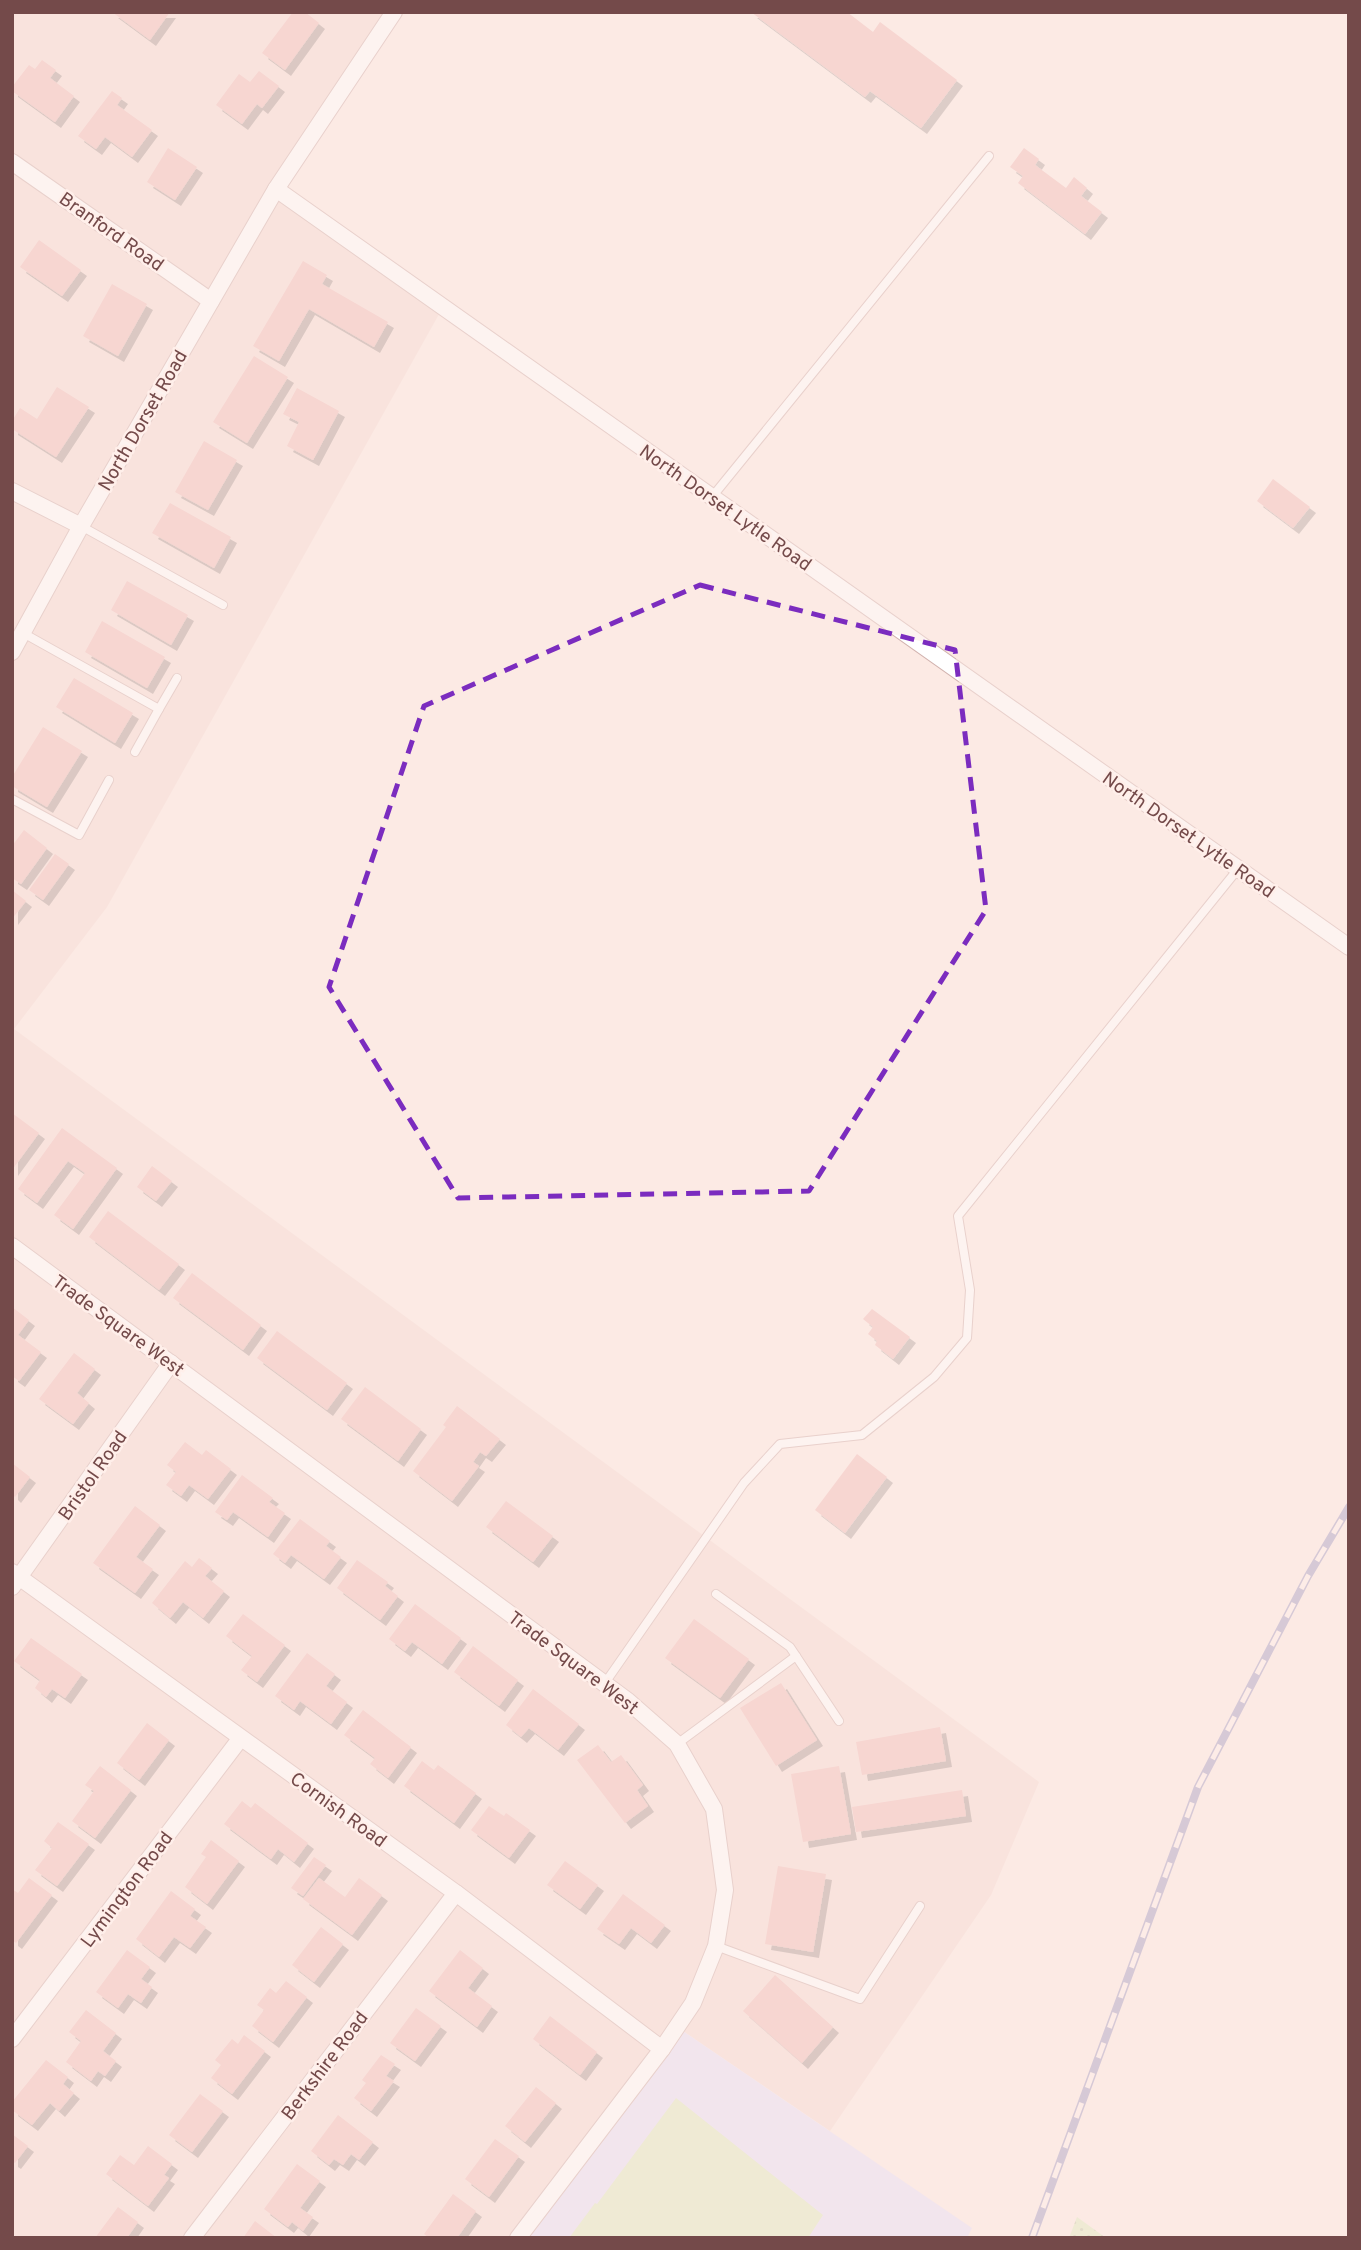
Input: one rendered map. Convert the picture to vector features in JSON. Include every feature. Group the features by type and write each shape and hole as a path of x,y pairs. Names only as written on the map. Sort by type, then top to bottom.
{"street":[{"path":"276,189 394,12"},
{"name":"Branford Road","path":"12,162 211,301"},
{"name":"North Dorset Road","path":"12,652 81,526 276,189"},
{"name":"North Dorset Lytle Road","path":"276,189 1349,947"},
{"path":"12,491 81,526"},
{"name":"Trade Square West","path":"12,1246 604,1683 677,1744 714,1809 725,1890 716,1946 692,2003 662,2049 518,2238"},
{"name":"Bristol Road","path":"15,1579 171,1363"},
{"name":"Cornish Road","path":"15,1579 456,1893 662,2049"},
{"name":"Lymington Road","path":"12,2039 240,1739"},
{"name":"Berkshire Road","path":"192,2238 456,1893"}],"lane":[{"path":"712,497 989,156"},
{"path":"81,526 223,605"},
{"path":"23,633 159,709"},
{"path":"135,752 177,678"},
{"path":"12,799 79,835 109,780"},
{"path":"604,1683 744,1483 780,1444 862,1435 934,1377 967,1338 970,1290 958,1216 1238,869"},
{"path":"716,1594 790,1647 839,1721"},
{"path":"677,1744 796,1656"},
{"path":"716,1946 860,1999 920,1906"}],"highlighted area":[{"path":"700,585 955,650 986,910 809,1191 458,1198 329,987 424,706"}],"shaded area":[{"path":"12,12 394,12 277,189 443,307 107,907 14,1029 1039,1782 991,1895 830,2131 677,2027 518,2238 12,2238"},
{"path":"677,2027 972,2228 967,2238 518,2238"}],"green space":[{"path":"676,2098 823,2215 808,2238 569,2238"},
{"path":"1077,2217 1106,2238 1069,2238"}],"building":[{"path":"112,12 170,12 150,40"},
{"path":"293,12 305,12 319,23 285,70 262,53"},
{"path":"751,12 847,12 873,32 880,22 957,80 921,128 870,91 865,97"},
{"path":"42,60 56,70 50,78 74,96 55,122 12,91 12,87 29,65 35,69"},
{"path":"259,71 279,86 262,108 257,104 242,124 216,105 239,74 250,82"},
{"path":"112,91 122,98 117,105 152,130 132,157 105,137 96,149 78,136"},
{"path":"168,148 197,167 175,200 147,182"},
{"path":"1024,148 1039,159 1035,165 1066,188 1074,177 1087,188 1081,196 1102,212 1085,234 1018,183 1023,176 1010,167"},
{"path":"39,240 81,270 62,296 20,267"},
{"path":"303,261 327,275 322,284 388,322 374,347 309,309 279,361 253,346"},
{"path":"112,284 147,304 118,356 83,336"},
{"path":"254,356 288,377 247,443 213,422"},
{"path":"57,387 89,407 56,457 12,429 12,421 20,408 37,419"},
{"path":"297,388 339,411 313,460 287,446 299,422 283,414"},
{"path":"204,441 237,460 208,510 175,492"},
{"path":"1273,479 1310,507 1293,528 1257,501"},
{"path":"170,503 231,537 214,568 152,533"},
{"path":"127,581 188,615 171,645 111,610"},
{"path":"102,621 165,657 147,688 85,652"},
{"path":"74,678 133,713 115,743 56,707"},
{"path":"43,727 82,751 47,807 12,786 12,777"},
{"path":"24,830 47,848 21,884 12,878 12,846"},
{"path":"55,854 69,864 43,900 29,890"},
{"path":"12,890 26,901 12,919"},
{"path":"12,1113 39,1133 12,1170"},
{"path":"62,1128 117,1168 73,1229 54,1215 85,1173 68,1161 37,1203 18,1189"},
{"path":"152,1166 172,1181 156,1201 137,1187"},
{"path":"108,1211 179,1264 159,1290 89,1237"},
{"path":"192,1273 261,1325 243,1350 173,1298"},
{"path":"12,1307 29,1320 18,1335 41,1352 19,1381 12,1376"},
{"path":"872,1309 910,1337 893,1359 875,1345 877,1341 868,1334 873,1327 863,1319"},
{"path":"277,1331 347,1383 327,1410 257,1358"},
{"path":"74,1353 95,1369 77,1393 89,1403 73,1424 39,1399"},
{"path":"365,1387 421,1429 398,1461 341,1419"},
{"path":"457,1406 500,1439 486,1456 480,1452 473,1462 479,1466 452,1501 413,1471 446,1427 443,1425"},
{"path":"185,1442 202,1455 206,1450 231,1469 208,1499 189,1485 181,1496 166,1485 176,1472 167,1465"},
{"path":"857,1454 887,1477 845,1533 815,1510"},
{"path":"12,1463 30,1477 15,1497 12,1494"},
{"path":"242,1475 273,1498 269,1502 285,1513 268,1537 233,1512 227,1520 215,1512"},
{"path":"506,1501 553,1536 533,1562 486,1527"},
{"path":"135,1506 160,1525 136,1557 153,1569 135,1593 93,1563"},
{"path":"300,1519 330,1541 326,1546 341,1557 324,1579 291,1555 285,1563 273,1554"},
{"path":"199,1558 212,1568 205,1576 224,1591 203,1618 183,1602 170,1618 152,1603 185,1561 192,1567"},
{"path":"357,1560 388,1582 385,1586 398,1596 380,1620 337,1588"},
{"path":"415,1604 461,1638 442,1664 412,1642 405,1651 389,1639"},
{"path":"243,1614 285,1645 257,1682 241,1670 252,1656 226,1636"},
{"path":"694,1619 749,1659 720,1698 665,1658"},
{"path":"31,1638 82,1674 65,1698 52,1689 46,1697 35,1688 40,1680 14,1661"},
{"path":"473,1646 518,1680 499,1706 454,1672"},
{"path":"307,1653 335,1674 326,1686 347,1702 331,1724 300,1701 294,1710 275,1696"},
{"path":"781,1683 817,1740 776,1766 740,1708"},
{"path":"533,1689 579,1724 558,1750 529,1728 521,1737 506,1725"},
{"path":"363,1710 411,1747 388,1778 370,1764 375,1758 344,1735"},
{"path":"147,1723 169,1740 139,1780 117,1763"},
{"path":"940,1727 946,1761 862,1775 856,1742"},
{"path":"598,1745 611,1762 621,1755 643,1785 637,1790 648,1806 625,1823 577,1760"},
{"path":"422,1761 434,1770 438,1765 476,1793 454,1823 404,1786"},
{"path":"100,1766 131,1790 95,1838 72,1821 94,1791 85,1785"},
{"path":"839,1766 851,1834 803,1842 791,1774"},
{"path":"962,1790 966,1816 856,1832 852,1807"},
{"path":"242,1801 251,1808 255,1803 308,1843 294,1862 278,1849 271,1859 224,1824"},
{"path":"489,1806 504,1816 506,1813 530,1830 509,1858 471,1830"},
{"path":"58,1822 89,1844 57,1886 35,1870 52,1848 44,1841"},
{"path":"211,1840 239,1861 207,1904 185,1887 206,1857 201,1854"},
{"path":"314,1857 326,1865 303,1896 291,1888"},
{"path":"565,1861 598,1885 580,1909 547,1885"},
{"path":"778,1866 826,1874 813,1952 765,1944"},
{"path":"29,1878 52,1895 16,1943 12,1940 12,1889 18,1893"},
{"path":"319,1878 345,1897 359,1878 382,1895 352,1935 303,1899"},
{"path":"171,1891 195,1909 190,1916 206,1927 190,1948 174,1937 159,1957 136,1939"},
{"path":"623,1894 665,1925 651,1943 631,1928 619,1944 597,1929"},
{"path":"321,1927 343,1944 314,1982 292,1965"},
{"path":"127,1950 150,1967 141,1979 152,1987 141,2003 128,1994 118,2008 96,1992"},
{"path":"460,1950 483,1968 468,1988 492,2006 477,2027 429,1991"},
{"path":"775,1975 833,2027 802,2063 743,2011"},
{"path":"286,1981 307,1997 273,2042 252,2026 264,2010 257,2005 270,1988 276,1993"},
{"path":"416,2008 441,2026 415,2061 390,2043"},
{"path":"86,2010 116,2033 103,2051 116,2061 105,2076 98,2071 91,2081 66,2062 81,2041 69,2032"},
{"path":"550,2016 597,2052 580,2075 533,2039"},
{"path":"244,2035 265,2051 232,2094 211,2078 221,2065 215,2060 232,2039 238,2044"},
{"path":"381,2055 395,2064 386,2076 394,2081 371,2111 354,2098 366,2083 362,2080"},
{"path":"46,2060 68,2077 63,2084 74,2093 59,2111 50,2103 32,2125 12,2110 12,2102"},
{"path":"536,2087 556,2103 525,2142 505,2126"},
{"path":"200,2094 223,2111 192,2152 169,2135"},
{"path":"338,2115 373,2142 359,2160 351,2154 343,2165 334,2159 329,2165 311,2151"},
{"path":"12,2134 28,2146 15,2163 12,2161"},
{"path":"495,2139 519,2156 489,2197 465,2179"},
{"path":"148,2146 172,2164 164,2175 169,2178 148,2206 106,2174 120,2155 134,2165"},
{"path":"297,2164 320,2181 300,2208 313,2217 303,2231 292,2222 288,2227 264,2209"},
{"path":"453,2194 476,2211 457,2238 429,2238 424,2234"},
{"path":"118,2207 138,2222 127,2238 95,2238"},
{"path":"255,2221 277,2238 243,2238"}],"railway":[{"path":"1032,2238 1198,1787 1308,1576 1349,1507"}]}
